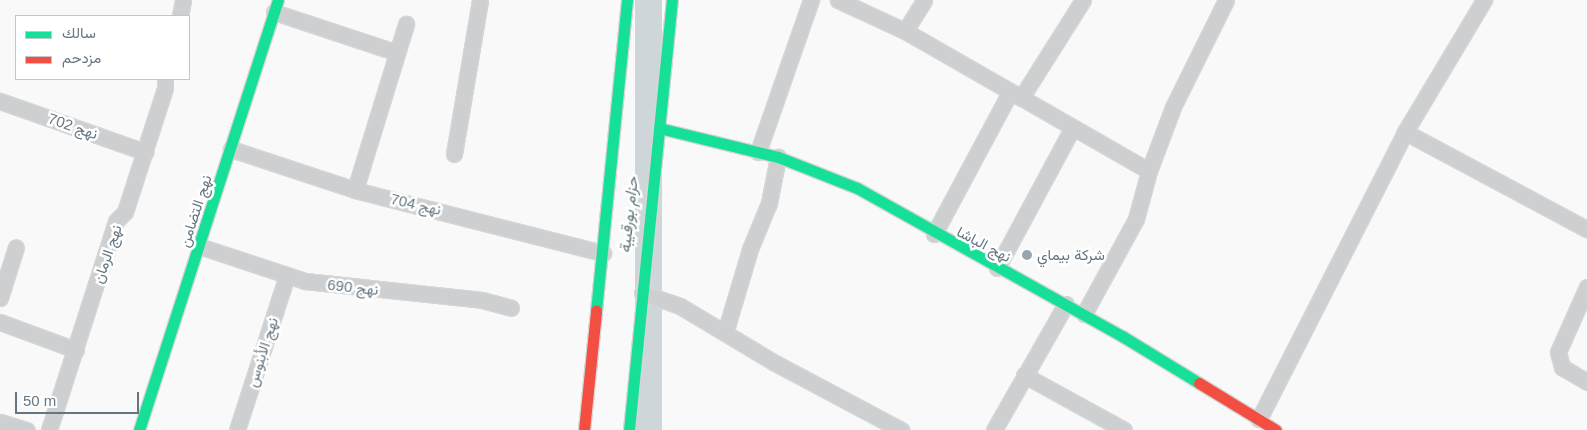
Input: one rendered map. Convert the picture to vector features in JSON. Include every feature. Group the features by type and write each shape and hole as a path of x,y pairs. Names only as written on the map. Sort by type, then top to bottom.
{"main road":[{"path":"584,430 627,0"},
{"path":"629,430 672,0"},
{"name":"نهج التضامن","path":"139,430 276,6"},
{"name":"نهج الباشا","path":"659,128 778,157 857,188 934,234 1084,314 1276,430"}],"street":[{"path":"180,15 183,0"},
{"path":"454,154 480,0"},
{"path":"758,152 811,0"},
{"path":"838,0 905,31 1072,129 1149,171"},
{"path":"905,31 924,0"},
{"path":"934,234 1016,95 1083,0"},
{"path":"1084,314 1140,209 1149,171 1173,107 1226,0"},
{"path":"1259,419 1405,132 1484,0"},
{"path":"276,6 395,52"},
{"path":"355,190 395,52 406,24"},
{"name":"نهج الرمان","path":"49,430 116,221 126,212 165,88 164,80"},
{"name":"نهج 702","path":"0,101 145,152"},
{"path":"997,268 1072,129"},
{"path":"1405,132 1587,229"},
{"name":"نهج 704","path":"231,149 355,190 603,253"},
{"path":"725,333 750,249 769,203 778,157"},
{"name":"نهج 690","path":"199,246 287,275 325,284 482,300 511,308"},
{"path":"0,298 16,247"},
{"name":"نهج الأبنوس","path":"237,430 287,275"},
{"path":"1587,287 1558,352 1562,368 1587,382"},
{"path":"642,293 680,306 893,428"},
{"path":"994,430 1066,304"},
{"path":"0,322 76,350"},
{"path":"1024,376 1124,430"},
{"path":"0,422 27,430"}],"water":[{"path":"635,0 662,0 662,430 635,430"}],"traffic: fast":[{"path":"139,430 278,0"},
{"path":"596,311 627,0"},
{"path":"629,430 672,0"},
{"path":"659,128 778,157 857,188 1122,336 1199,383"}],"traffic: jam":[{"path":"584,430 596,311"},
{"path":"1199,383 1276,430"}],"place":[{"name":"شركة بيماي","path":"1027,255"}],"water label":[{"name":"حزام بورقيبة","path":"629,215"}]}
